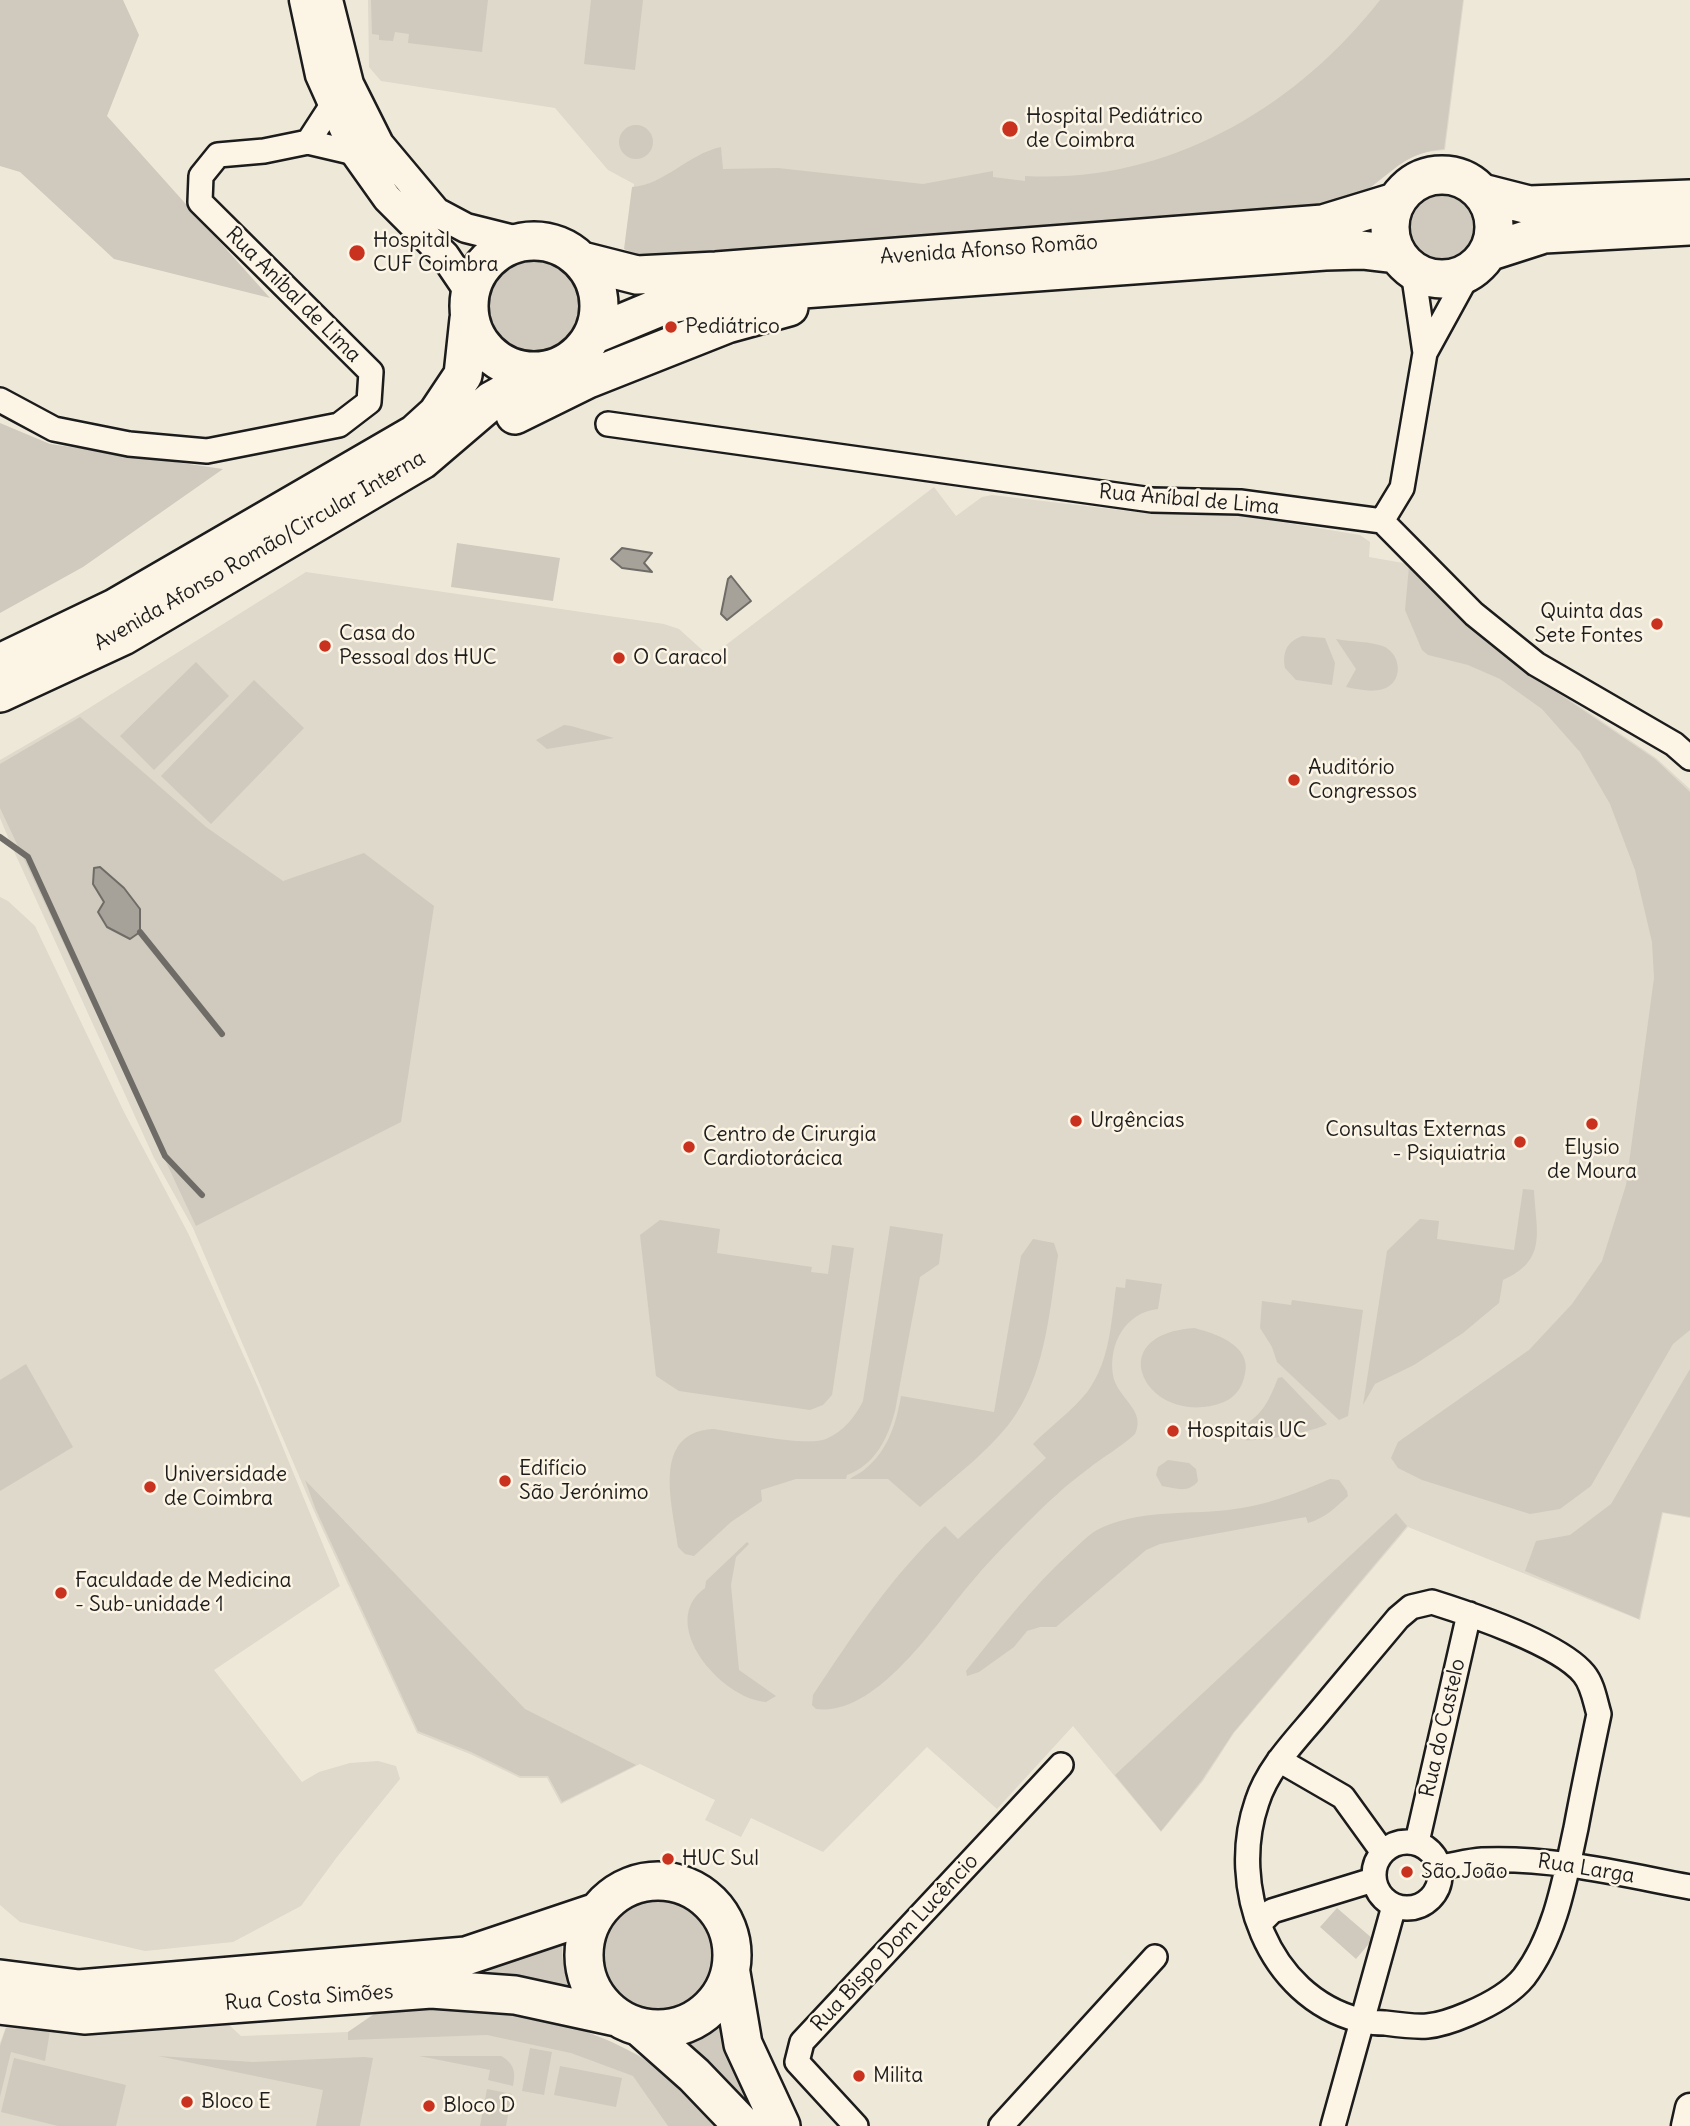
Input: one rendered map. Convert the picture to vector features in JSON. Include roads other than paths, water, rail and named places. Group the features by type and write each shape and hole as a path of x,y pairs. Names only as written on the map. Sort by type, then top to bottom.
{"main road":[{"path":"1690,199 1529,205 1482,193 1453,176 1436,175 1405,189 1395,202 1389,228 1404,262 1430,278 1444,279 1457,277 1479,261 1544,234 1690,226"},
{"path":"1479,261 1494,237 1490,207 1482,193"},
{"name":"Avenida Afonso Romão","path":"582,261 637,275 716,271 1324,224 1395,202"},
{"path":"544,241 565,248 582,261 595,281 600,304 599,320 582,352 565,364 545,371 525,371 506,365 489,354 476,338 470,306 476,275 488,259 504,248 522,242 544,241"},
{"name":"Avenida Afonso Romão","path":"593,335 665,305 720,295 1325,251 1362,250 1404,262"},
{"path":"422,460 588,379 727,324 870,285"},
{"name":"Avenida Afonso Romão/Circular Interna","path":"0,663 115,608 415,434 438,415 463,375 470,306"},
{"name":"Avenida Afonso Romão/Circular Interna","path":"0,693 123,636 422,460 491,401 545,371"},
{"path":"743,2126 694,2075 599,2001 588,1980 583,1957 587,1934 597,1912 618,1892 641,1883 665,1881 689,1887 709,1901 724,1920 732,1944 731,1973 743,2044 783,2123"},
{"name":"Rua Costa Simões","path":"0,1979 79,1989 466,1956 597,1912"},
{"path":"629,2022 665,2030 687,2024 707,2012 722,1994 731,1973"},
{"name":"Rua Costa Simões","path":"0,2005 84,2014 432,1989 515,1995 629,2022"}],"street":[{"path":"303,0 320,75 355,153 387,198 445,256 470,306"},
{"path":"328,0 349,84 379,144 436,212 466,228 522,242"},
{"path":"332,105 308,142 355,153"},
{"name":"Rua Aníbal de Lima","path":"0,400 54,429 129,444 207,451 339,425 369,402 371,372 200,202 201,176 218,155 264,151 308,142"},
{"path":"1479,261 1426,353 1402,488 1382,521 1474,614 1536,664 1674,744 1690,758"},
{"path":"1404,262 1426,353"},
{"name":"Rua Aníbal de Lima","path":"608,424 1152,500 1240,502 1382,521"},
{"path":"1432,1602 1469,1614 1552,1650 1585,1675 1593,1691 1599,1714 1568,1864 1555,1913 1540,1955 1522,1980 1486,2006 1446,2023 1423,2028 1360,2021 1336,2012 1312,1997 1285,1971 1265,1943 1251,1904 1247,1848 1257,1801 1279,1760 1410,1607 1432,1602"},
{"name":"Rua do Castelo","path":"1417,1842 1469,1614"},
{"path":"1279,1760 1343,1797 1382,1851"},
{"name":"Rua Bispo Dom Lucêncio","path":"856,2126 797,2062 802,2042 1061,1765"},
{"path":"1398,1842 1417,1842 1435,1856 1440,1867 1440,1882 1434,1895 1423,1905 1408,1909 1394,1906 1380,1895 1373,1880 1373,1869 1382,1851 1398,1842"},
{"name":"Rua Larga","path":"1440,1867 1480,1860 1531,1860 1690,1886"},
{"path":"1259,1924 1272,1911 1373,1880"},
{"path":"1333,2126 1394,1906"},
{"path":"1001,2126 1154,1956"},
{"path":"1686,2126 1690,2108"}],"waterway":[{"path":"0,837 28,857 165,1156 202,1195"},
{"path":"140,932 222,1034"}],"place":[{"name":"Hospital Pediátrico de Coimbra","path":"1010,129"},
{"name":"Hospital CUF Coimbra","path":"357,253"},
{"name":"Pediátrico","path":"671,327"},
{"name":"Quinta das Sete Fontes","path":"1657,624"},
{"name":"Casa do Pessoal dos HUC","path":"325,646"},
{"name":"O Caracol","path":"619,658"},
{"name":"Auditório Congressos","path":"1294,780"},
{"name":"Urgências","path":"1076,1121"},
{"name":"Elysio de Moura","path":"1592,1124"},
{"name":"Consultas Externas - Psiquiatria","path":"1520,1142"},
{"name":"Centro de Cirurgia Cardiotorácica","path":"689,1147"},
{"name":"Hospitais UC","path":"1173,1431"},
{"name":"Edifício São Jerónimo","path":"505,1481"},
{"name":"Universidade de Coimbra","path":"150,1487"},
{"name":"Faculdade de Medicina - Sub-unidade 1","path":"61,1593"},
{"name":"HUC Sul","path":"668,1859"},
{"name":"São João","path":"1407,1872"},
{"name":"Milita","path":"859,2076"},
{"name":"Bloco E","path":"187,2102"},
{"name":"Bloco D","path":"429,2106"}]}
